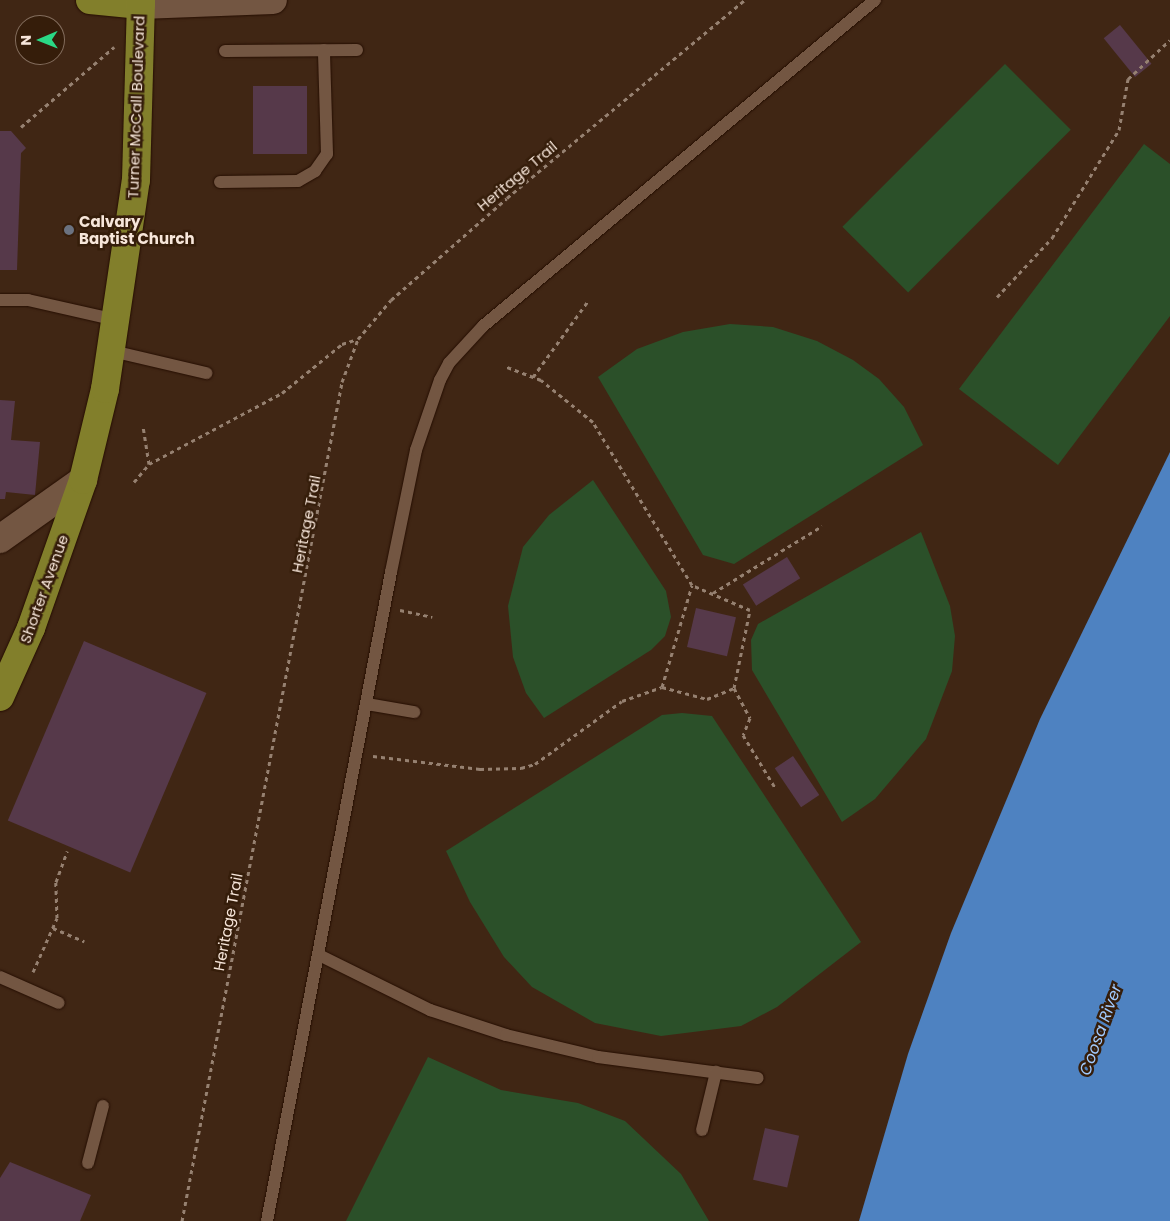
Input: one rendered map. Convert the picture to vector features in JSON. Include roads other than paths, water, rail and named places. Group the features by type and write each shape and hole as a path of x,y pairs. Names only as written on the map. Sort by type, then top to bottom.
{"main road":[{"path":"90,0 141,10 272,0"},
{"name":"Turner McCall Boulevard","path":"83,480 112,351 136,180 141,10"},
{"path":"0,539 83,480"},
{"name":"Shorter Avenue","path":"0,697 31,628 83,480"}],"lane":[{"path":"267,1221 321,956 384,607 416,450 433,395 464,344 875,0"},
{"path":"220,182 298,181 315,171 326,154 324,50"},
{"path":"225,51 357,50"},
{"path":"0,300 28,300 116,320"},
{"path":"112,351 206,373"},
{"path":"367,704 414,712"},
{"path":"321,956 430,1010 506,1035 598,1057 758,1078"},
{"path":"0,977 59,1003"},
{"path":"702,1130 716,1072"},
{"path":"88,1163 103,1106"}],"water":[{"name":"Coosa River","path":"1170,452 1170,1221 859,1221 908,1054 951,933 1040,719"}],"place":[{"name":"Calvary Baptist Church","path":"69,230"}]}
